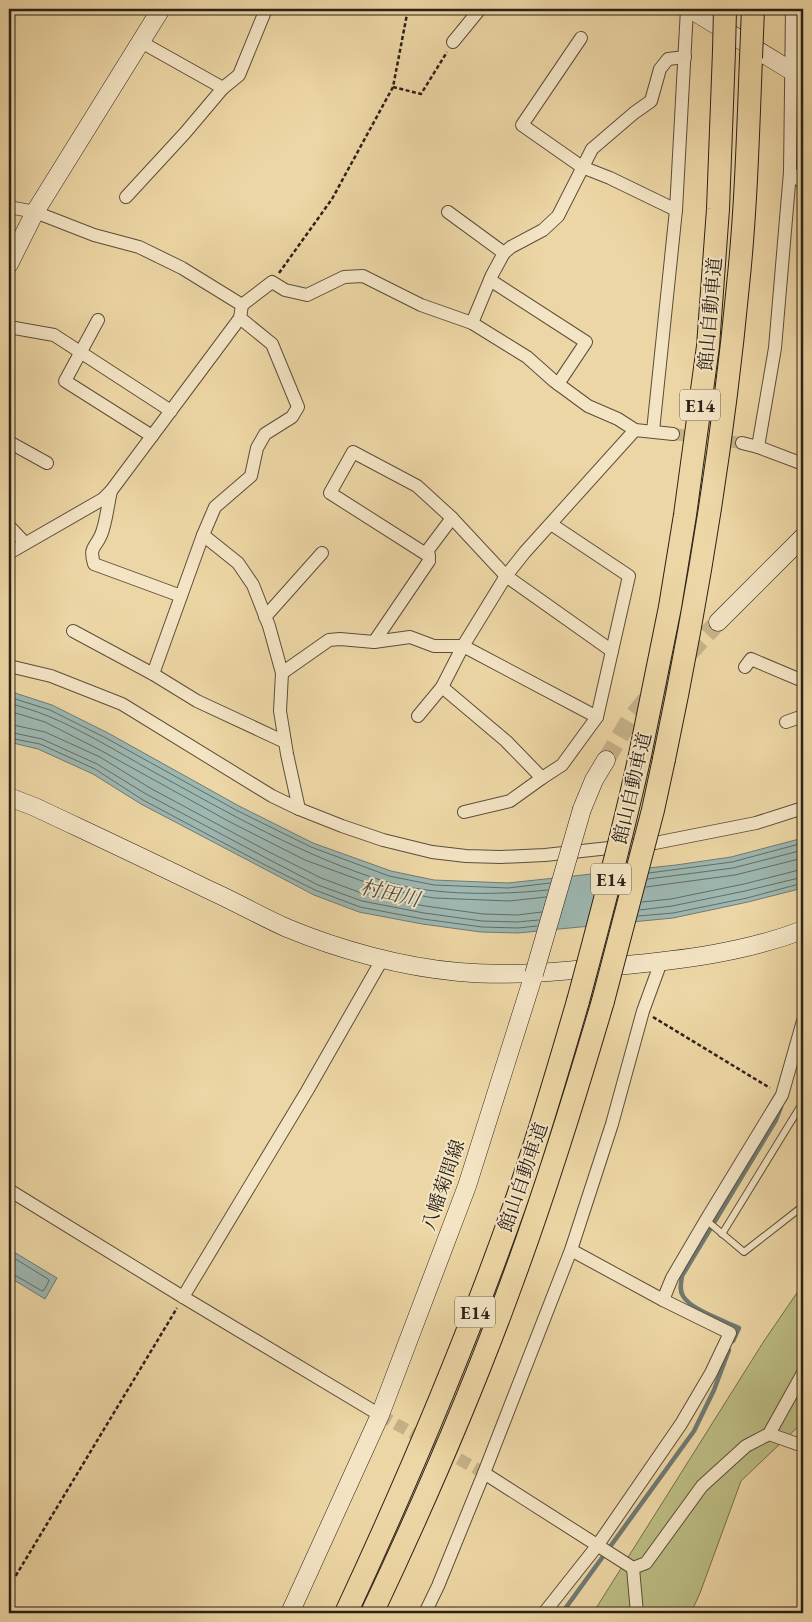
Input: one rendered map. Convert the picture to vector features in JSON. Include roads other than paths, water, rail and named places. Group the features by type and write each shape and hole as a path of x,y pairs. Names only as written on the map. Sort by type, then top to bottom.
{"highway":[{"name":"館山自動車道","path":"346,1613 436,1410 488,1277 537,1135 578,1001 617,854 640,755 670,607 686,515 708,346 718,209 725,9"},
{"name":"館山自動車道","path":"372,1613 459,1418 512,1283 561,1141 603,1001 653,810 694,611 721,433 739,274 753,9"}],"street":[{"path":"9,264 35,212 161,9"},
{"path":"126,197 185,134 223,88 239,75 266,9"},
{"path":"453,42 480,9"},
{"path":"652,431 676,210 689,9 797,74"},
{"path":"758,447 775,348 790,172 797,74 792,9"},
{"path":"580,38 522,124 582,167 610,178 676,210"},
{"path":"141,42 223,88"},
{"path":"472,323 490,280 504,253 511,247 544,230 558,216 592,148 651,101 660,69 668,60 685,58"},
{"path":"790,172 803,183"},
{"path":"9,207 35,212 94,235 139,247 182,268 242,305"},
{"path":"448,212 504,253"},
{"path":"9,553 103,499 111,491 240,318 242,305 272,282 285,290 307,295 344,276 363,276 421,305 472,323 527,357 558,384 588,406 618,419 635,430 674,434"},
{"path":"490,280 586,342 558,384"},
{"path":"153,674 203,534 215,506 251,476 257,448 265,434 292,417 298,407 272,344 240,318"},
{"path":"98,320 65,381 152,436"},
{"path":"9,326 54,335 171,411"},
{"path":"418,716 442,687 506,576 525,552 635,430"},
{"path":"9,442 47,463"},
{"path":"742,443 803,464"},
{"path":"429,556 330,493 353,452 417,486 452,518 506,576 612,651"},
{"path":"111,491 101,535 94,545 91,555 94,564 181,596"},
{"path":"374,642 429,562 428,550 452,518"},
{"path":"464,812 510,801 562,765 597,717 628,576 552,524"},
{"path":"9,526 25,543"},
{"path":"203,534 238,563 253,585 265,616 282,673 280,711 299,809"},
{"path":"718,622 803,537"},
{"path":"265,616 322,553"},
{"path":"73,631 153,674 197,701 285,742"},
{"path":"282,673 329,640 340,638 374,642 410,637 434,646 464,646 597,717"},
{"path":"745,667 751,659 803,681"},
{"path":"9,666 51,676 122,704 272,796 299,809 383,840 432,852 500,857 655,843 756,823 803,808"},
{"path":"442,687 506,741 542,778"},
{"path":"786,722 803,716"},
{"name":"八幡菊間線","path":"290,1613 380,1415 467,1186 534,974 582,809 594,780 606,760"},
{"path":"9,798 35,807 242,905 286,928 337,946 421,967 499,975 534,974 661,962 730,952 776,941 803,930"},
{"path":"183,1297 307,1090 383,958"},
{"path":"424,1613 438,1586 484,1473 571,1250 612,1124 644,1011 661,962"},
{"path":"662,1300 672,1278 782,1095 803,1021"},
{"path":"9,1190 380,1415"},
{"path":"544,1613 598,1546 681,1424 711,1373 730,1333 662,1300 571,1250"},
{"path":"633,1568 646,1562 702,1486 746,1446 769,1434 803,1373"},
{"path":"769,1434 803,1446"},
{"path":"484,1473 633,1568"},
{"path":"633,1568 637,1613"}],"lane":[{"path":"722,1234 803,1102"},
{"path":"706,1220 744,1252 803,1206"}],"water":[{"name":"村田川","path":"9,691 52,705 108,733 239,806 313,843 391,871 434,880 508,883 676,865 731,857 803,838 803,888 673,918 518,933 481,932 422,924 359,912 314,895 141,804 93,774 38,749 9,742"},
{"path":"9,1249 57,1278 45,1299 9,1277"}],"waterway":[{"path":"733,1341 739,1328 709,1315 687,1301 681,1291 682,1276 776,1120 781,1107"},
{"path":"562,1613 694,1431 714,1390 729,1350"}],"tunnel":[{"path":"673,434 742,443"},
{"path":"606,760 629,721 645,701 718,622"},
{"path":"380,1415 484,1473"}]}
